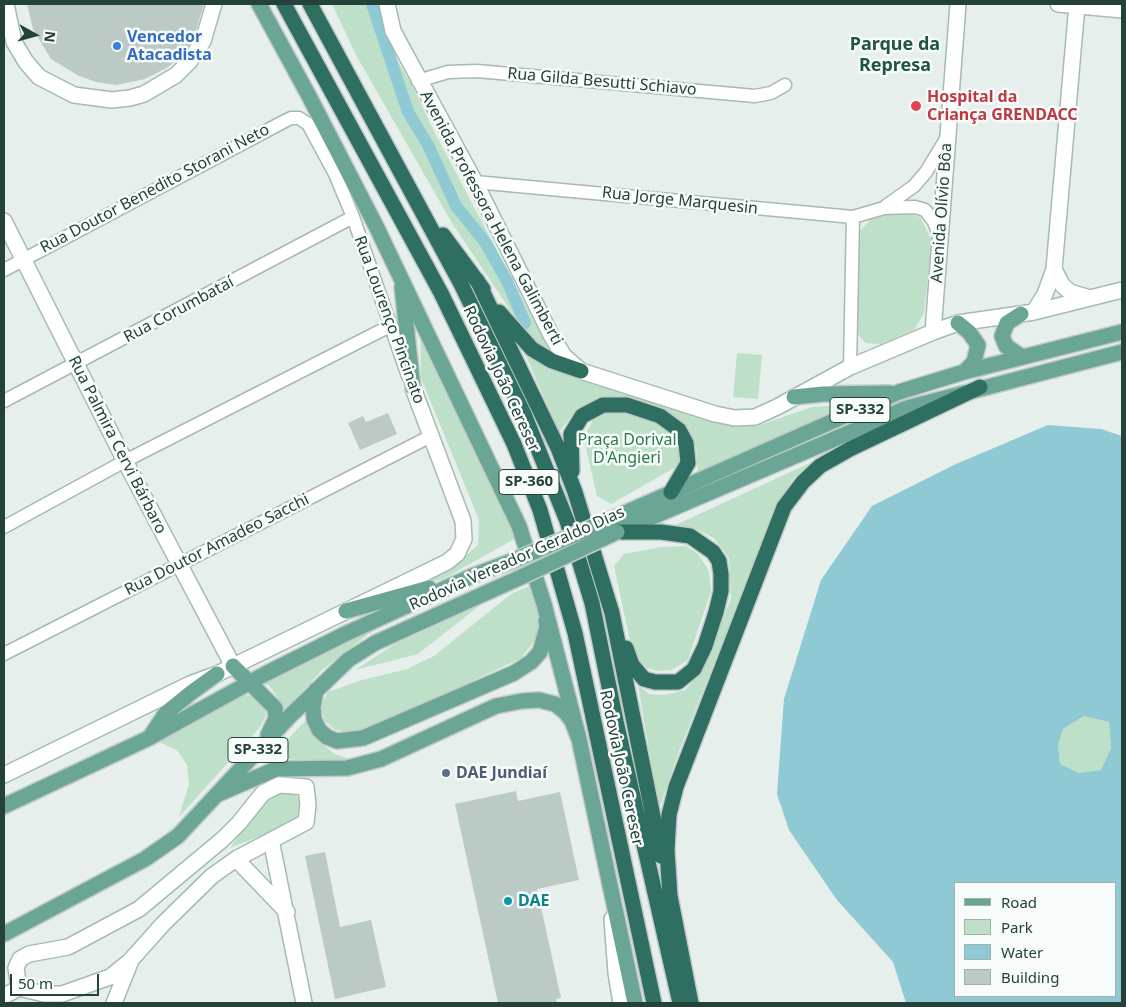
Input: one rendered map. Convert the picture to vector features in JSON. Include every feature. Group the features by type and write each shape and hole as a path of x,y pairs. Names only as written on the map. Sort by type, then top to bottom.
{"highway":[{"name":"Rodovia João Cereser","path":"284,4 441,293 514,444 540,510 575,633 654,1003"},
{"name":"Rodovia João Cereser","path":"310,4 462,286 524,414 567,521 592,603 617,726 680,1003"},
{"path":"416,198 502,315 532,349 552,361 581,371"},
{"path":"477,280 558,448 575,492 612,613 632,665 644,679 655,682 678,682 694,669 705,646 721,591 719,561 703,543 690,536 613,526"},
{"path":"670,896 667,850 669,815 676,787 784,507 803,482 820,466 850,449 980,387"},
{"path":"575,492 570,452 571,434 582,416 603,404 627,404 660,416 679,430 686,442 688,464 671,492"},
{"path":"612,613 690,1003"}],"main road":[{"path":"259,4 315,106 401,278 519,526 544,604 579,738 635,1003"},
{"path":"401,278 405,331 413,388"},
{"path":"1022,357 1006,346 1002,336 1007,323 1027,313"},
{"path":"958,323 969,332 978,346 974,362 964,372"},
{"name":"Rodovia Vereador Geraldo Dias","path":"4,934 165,846 192,822 316,690 348,660 375,643 519,578 671,492 899,392 964,372 1122,332"},
{"name":"Rodovia Vereador Geraldo Dias","path":"4,806 149,738 250,682 343,635 472,576 613,526 907,408 980,387 1122,352"},
{"path":"794,397 822,394 899,392"},
{"path":"346,611 472,576"},
{"path":"316,690 313,707 314,719 319,730 327,737 337,741 363,738 514,673 531,662 540,652 547,627 544,604"},
{"path":"233,666 275,708 276,718 263,745"},
{"path":"149,738 166,714 192,692 218,674"},
{"path":"216,796 276,769 347,768 381,759 496,706 522,700 540,700 555,704 566,712 579,738"}],"street":[{"path":"5,8 14,42 26,62 39,77 56,88 74,94 112,100 144,94 176,75 189,62 202,41 214,4"},
{"name":"Avenida Professora Helena Galimberti","path":"387,4 393,31 418,81 475,182 550,335 564,356 581,371 695,408 735,418 755,417 850,367 958,323 1027,313 1122,290"},
{"name":"Avenida Olívio Bôa","path":"933,332 958,4"},
{"path":"1058,4 1122,10"},
{"path":"1027,313 1045,294 1054,268 1077,6"},
{"name":"Rua Gilda Besutti Schiavo","path":"418,81 448,72 477,71 755,96 771,94 785,86"},
{"name":"Rua Doutor Benedito Storani Neto","path":"4,270 283,122 299,118 308,124"},
{"name":"Rua Lourenço Pincinato","path":"308,124 335,174 353,217 390,326 463,521 464,539 461,547 446,562 346,611"},
{"name":"Rua Jorge Marquesin","path":"884,208 914,186 926,172 948,135"},
{"name":"Rua Jorge Marquesin","path":"475,182 853,217 884,208 902,206 925,210 934,222 941,239"},
{"name":"Rua Corumbataí","path":"4,401 76,365 353,217"},
{"path":"850,367 853,217"},
{"name":"Rua Palmira Cervi Bárbaro","path":"4,221 125,461 233,666"},
{"path":"1054,268 1062,284 1070,292 1091,298"},
{"path":"4,527 125,461 390,326"},
{"name":"Rua Doutor Amadeo Sacchi","path":"4,654 431,436"},
{"path":"4,775 190,684 218,674 346,611"},
{"path":"4,996 19,988 68,999 110,977 130,961 212,876 236,859 306,822 308,805 306,787 279,785 263,793 239,823 223,838 139,909 68,947 29,954 20,959 16,968 19,988"},
{"path":"271,840 288,914 304,1003"},
{"path":"236,859 288,914"},
{"path":"610,880 616,973 621,1003"},
{"path":"114,1003 130,961"}],"green space":[{"path":"332,4 376,4 389,47 411,83 435,133 542,336 553,353 531,341 452,223 356,55"},
{"path":"898,211 920,217 932,241 924,313 914,330 881,344 866,343 854,331 860,231 873,217"},
{"path":"420,316 451,382 516,538 443,579 402,588 455,565 478,545 479,520 421,378"},
{"path":"523,349 723,423 757,426 812,407 846,405 849,409 698,473 696,448 686,427 669,413 638,401 610,396 578,408 559,432"},
{"path":"737,353 762,355 758,399 733,397"},
{"name":"Praça Dorival D'Angieri","path":"618,409 651,416 678,435 683,463 611,504 597,496 585,444 587,431 593,420 604,411"},
{"path":"810,463 793,479 778,503 679,751 659,809 638,685 649,694 665,695 685,690 699,675 731,599 729,558 714,538 694,528 671,527"},
{"path":"686,546 698,554 709,571 711,591 688,660 672,670 658,671 647,668 633,655 614,566 624,554 661,547"},
{"path":"538,582 544,610 538,636 521,658 372,729 347,732 334,729 325,721 321,705 328,692 362,680 407,669 434,656 511,594"},
{"path":"479,606 418,654 355,670 395,644"},
{"path":"374,630 322,670 281,715 279,700 264,681"},
{"path":"242,695 256,696 265,706 266,716 260,727 179,817 189,784 187,765 177,750 159,742"},
{"path":"1084,716 1109,722 1111,748 1101,770 1079,773 1060,764 1058,745 1063,729"},
{"path":"305,721 317,740 335,754 360,763 336,764 314,760 278,759 257,772"},
{"path":"275,789 295,793 301,802 299,815 289,825 230,848 264,798"}],"water":[{"path":"1048,425 1101,429 1122,436 1122,1003 906,1003 893,962 837,900 789,830 777,794 784,699 821,580 872,506 956,464","holes":["1084,716 1109,722 1111,748 1101,770 1079,773 1060,764 1058,745 1063,729"]}],"building":[{"name":"Vencedor Atacadista","path":"27,4 204,4 194,37 182,55 168,67 145,79 116,85 96,82 79,76 51,59 33,29"},
{"path":"388,413 397,434 360,450 348,423 363,416 366,422"},
{"name":"DAE","path":"516,791 518,801 560,792 579,880 537,889 561,998 556,999 557,1003 498,1003 455,804"},
{"path":"325,852 340,927 371,920 386,987 335,999 305,856"}],"waterway":[{"path":"372,4 408,112 428,145 456,206 485,242 507,281 525,323"}],"place":[{"name":"Vencedor Atacadista","path":"117,46"},
{"name":"Hospital da Criança GRENDACC","path":"916,106"},
{"name":"DAE Jundiaí","path":"446,773"},
{"name":"DAE","path":"508,901"}],"district":[{"name":"Parque da Represa","path":"895,55"}]}
